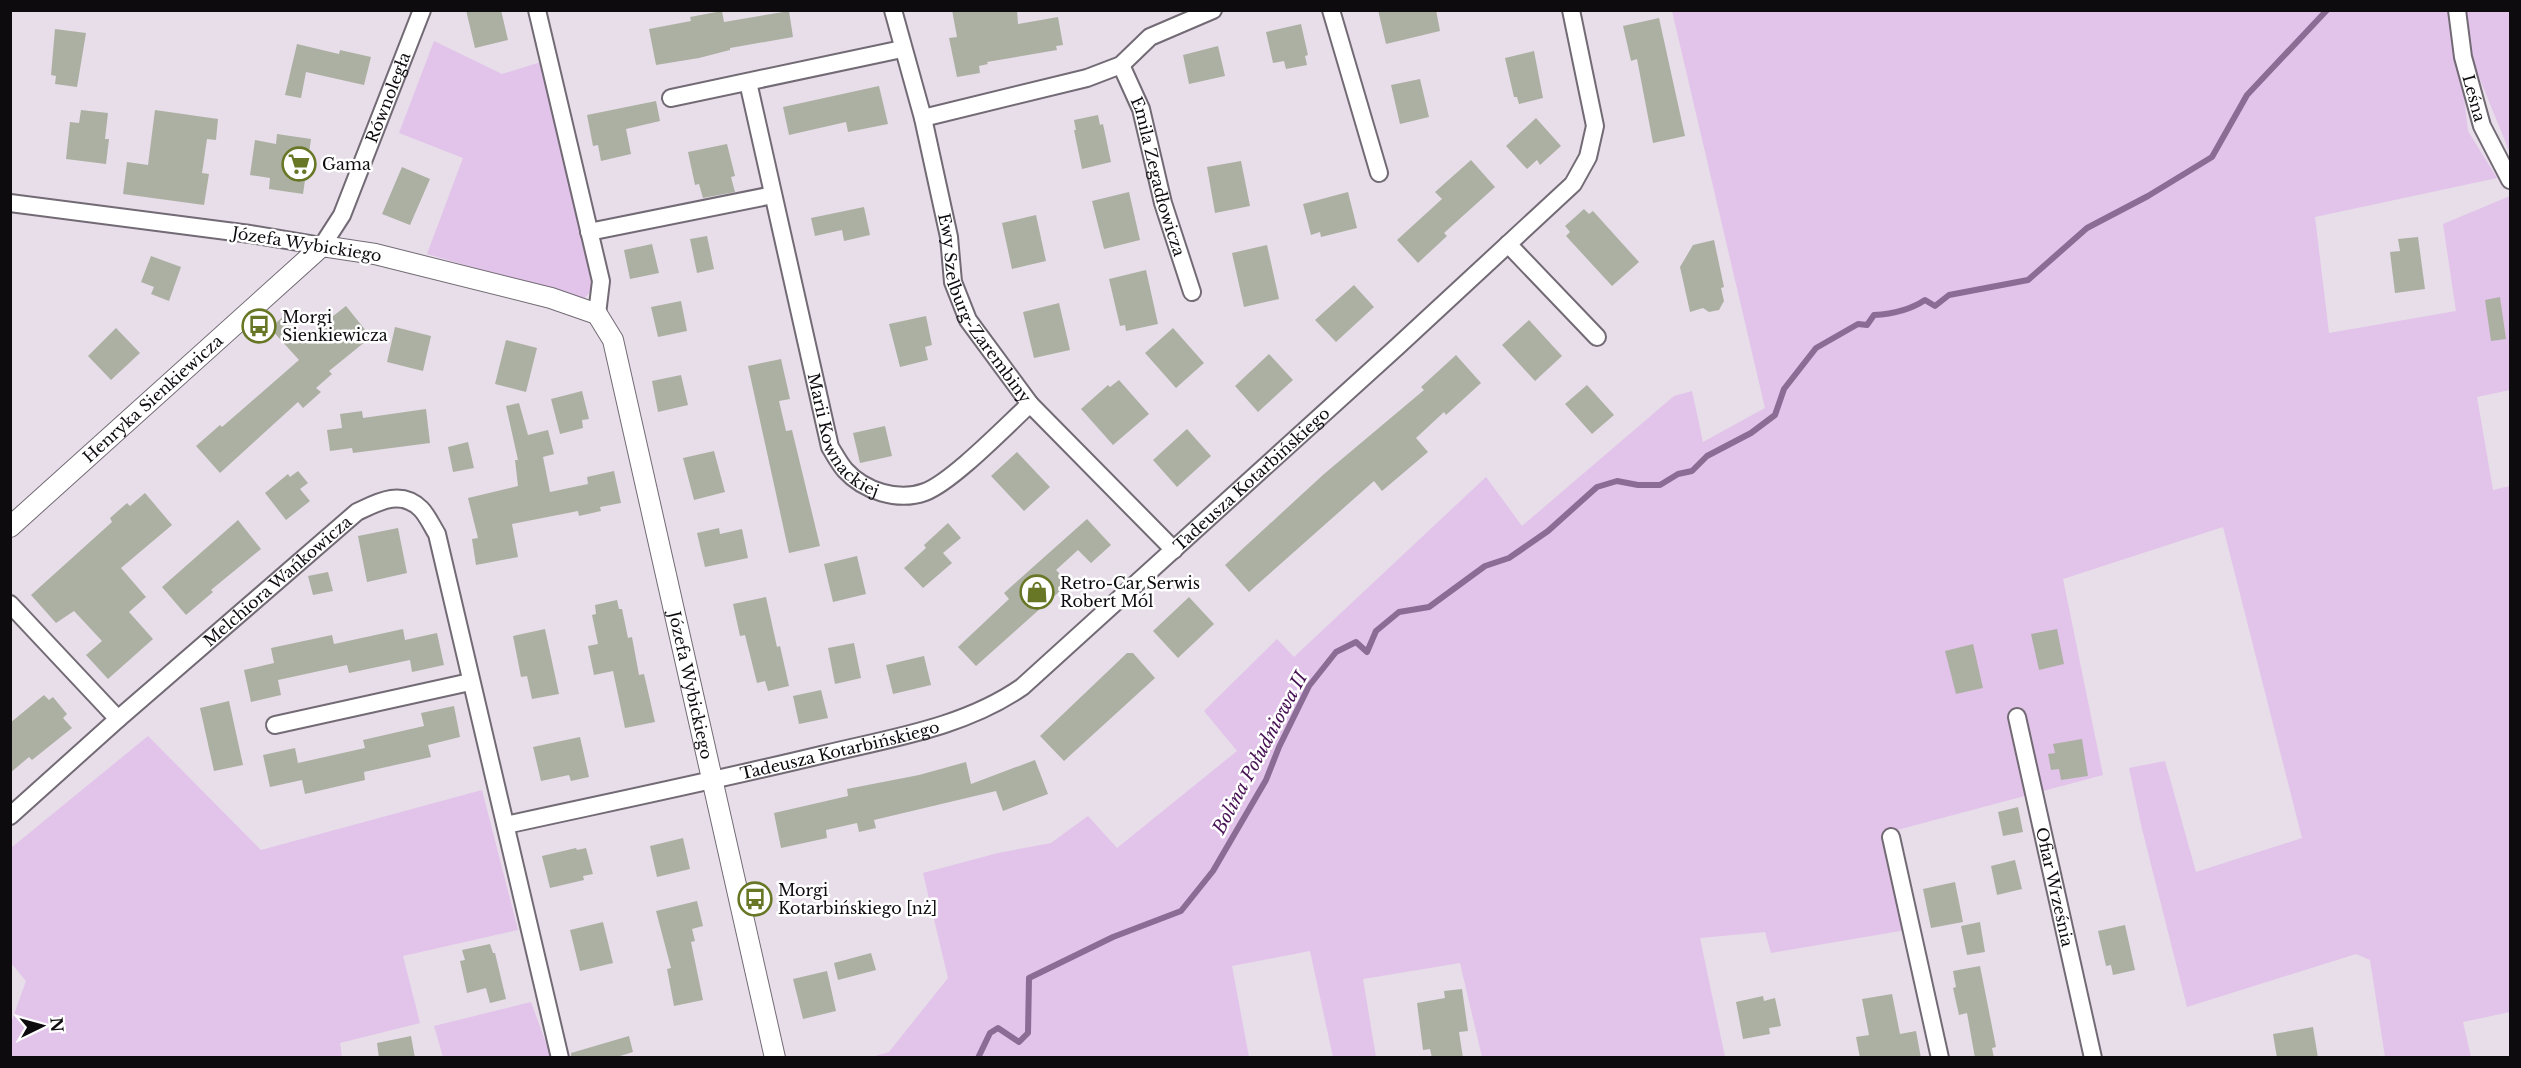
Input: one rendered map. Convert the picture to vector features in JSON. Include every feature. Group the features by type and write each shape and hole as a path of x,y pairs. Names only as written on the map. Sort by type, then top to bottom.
{"street":[{"name":"Równoległa","path":"322,246 342,214 422,10"},
{"path":"537,10 601,281 597,314"},
{"name":"Ewy Szelburg-Zarembiny","path":"893,10 923,118 949,237 952,282 968,320 1030,404 1174,550"},
{"path":"923,118 1087,78 1121,65 1150,38 1213,10"},
{"path":"1331,10 1379,172"},
{"name":"Tadeusza Kotarbińskiego","path":"506,825 929,729 988,708 1022,687 1573,184 1588,157 1595,126 1571,10"},
{"name":"Leśna","path":"2457,10 2463,57 2482,126 2511,180"},
{"path":"671,98 902,49"},
{"name":"Emila Zegadłowicza","path":"1121,65 1141,109 1163,203 1192,292"},
{"name":"Marii Kownackiej","path":"748,82 830,447 846,470 862,484 883,493 905,497 926,492 946,479 1030,404"},
{"path":"589,232 773,195"},
{"name":"Józefa Wybickiego","path":"10,203 250,234 375,254 551,298 597,314 613,340 774,1058"},
{"path":"1508,244 1597,337"},
{"name":"Henryka Sienkiewicza","path":"10,527 322,246"},
{"name":"Melchiora Wańkowicza","path":"10,816 357,512 387,498 401,499 420,508 437,534 560,1058"},
{"path":"10,604 118,719"},
{"path":"274,725 470,682"},
{"name":"Ofiar Września","path":"2017,717 2092,1058"},
{"path":"1892,837 1940,1058"}],"shaded area":[{"path":"1672,11 2454,11 2468,131 2497,178 2315,217 2329,333 2456,311 2443,224 2510,196 2510,390 2477,397 2493,490 2510,486 2510,1012 2463,1022 2471,1057 2385,1057 2370,960 2356,954 2187,1007 2129,768 2165,761 2196,872 2302,838 2223,527 2063,579 2103,775 1897,830 1918,928 1771,953 1765,932 1700,938 1725,1057 1482,1057 1460,963 1363,979 1376,1057 1333,1057 1310,951 1232,966 1249,1057 868,1058 889,1052 948,978 923,873 998,853 1051,843 1088,816 1117,848 1237,751 1204,711 1277,639 1294,657 1486,477 1522,526 1674,396 1692,391 1703,442 1765,408"},
{"path":"2464,11 2510,11 2510,153 2470,55"},
{"path":"434,41 502,74 544,61 595,286 584,299 427,254 463,158 399,133"},
{"path":"148,736 261,850 482,790 518,930 403,956 420,1023 340,1043 342,1057 11,1057 11,1023 26,981 11,963 11,848"},
{"path":"531,1002 551,1057 443,1057 434,1026"}],"building":[{"path":"466,10 501,10 508,40 475,48"},
{"path":"952,10 1017,10 1018,24 1058,17 1063,45 1056,46 1057,50 987,62 988,64 979,66 980,73 957,77 949,38 957,37"},
{"path":"1378,10 1436,10 1440,31 1386,44"},
{"path":"722,11 724,22 789,11 793,37 730,48 730,50 699,58 656,65 649,29 691,21 690,17"},
{"path":"1659,18 1685,136 1653,143 1637,59 1631,61 1623,26"},
{"path":"1301,24 1308,55 1305,56 1307,65 1286,69 1284,61 1273,63 1266,32"},
{"path":"55,29 86,33 77,87 55,84 56,76 51,75"},
{"path":"297,44 339,54 340,50 371,57 364,85 306,72 301,98 285,95"},
{"path":"1218,46 1225,76 1189,84 1183,55"},
{"path":"1534,51 1543,98 1519,104 1517,97 1514,97 1505,58"},
{"path":"1420,79 1429,117 1400,124 1391,85"},
{"path":"879,86 888,124 848,132 846,122 789,135 783,107"},
{"path":"656,101 660,121 626,129 631,154 601,161 598,145 593,146 587,115"},
{"path":"81,110 108,113 105,139 109,139 106,164 66,159 70,122 79,123"},
{"path":"155,110 218,119 216,140 207,139 202,173 209,174 204,205 123,194 127,162 148,165"},
{"path":"1098,115 1100,125 1103,124 1111,162 1082,169 1074,120"},
{"path":"1536,118 1561,146 1540,165 1537,160 1527,169 1506,146"},
{"path":"277,134 311,139 303,194 269,189 270,178 250,175 255,140 276,144"},
{"path":"727,144 735,176 731,177 735,192 703,198 699,184 695,185 688,152"},
{"path":"1471,160 1495,187 1444,233 1447,236 1418,263 1397,240 1442,199 1435,192"},
{"path":"1241,161 1250,206 1215,213 1207,167"},
{"path":"402,167 430,179 410,225 382,214"},
{"path":"1129,192 1140,240 1104,249 1092,201"},
{"path":"1348,192 1357,228 1321,237 1320,232 1311,235 1303,204"},
{"path":"864,207 870,235 844,241 842,230 815,236 811,218"},
{"path":"1584,209 1589,214 1593,211 1639,262 1612,286 1566,236 1570,232 1565,226"},
{"path":"1036,215 1046,261 1012,269 1002,223"},
{"path":"707,236 714,269 697,273 690,239"},
{"path":"2418,237 2425,289 2395,293 2390,252 2400,251 2398,239"},
{"path":"1714,240 1724,287 1721,288 1724,301 1719,310 1709,312 1703,308 1690,312 1680,267 1693,245"},
{"path":"652,244 659,273 630,279 624,250"},
{"path":"1267,245 1279,299 1244,307 1232,253"},
{"path":"151,256 181,267 169,301 151,294 154,287 141,282"},
{"path":"1146,270 1158,324 1126,331 1125,325 1120,326 1109,279"},
{"path":"1354,285 1374,307 1336,342 1315,320"},
{"path":"2500,297 2506,339 2491,341 2485,300"},
{"path":"681,301 687,331 658,337 651,307"},
{"path":"1059,303 1070,350 1034,358 1023,312"},
{"path":"346,306 371,337 329,371 332,374 316,388 321,392 303,408 298,402 220,473 196,446 220,425 222,427 299,360 270,328 285,315 305,338"},
{"path":"926,316 932,345 925,347 928,360 900,367 889,324"},
{"path":"1529,320 1562,356 1535,381 1502,345"},
{"path":"395,327 431,336 423,371 387,362"},
{"path":"116,328 140,353 111,380 88,356"},
{"path":"1173,328 1204,363 1176,388 1145,353"},
{"path":"506,340 537,348 526,392 495,384"},
{"path":"1269,354 1293,380 1258,412 1235,386"},
{"path":"1456,355 1481,383 1446,415 1444,412 1416,438 1428,452 1382,491 1374,481 1249,592 1225,565 1324,474 1424,390 1421,387"},
{"path":"781,359 790,399 779,401 786,431 792,430 820,546 789,553 748,366"},
{"path":"681,375 688,405 658,412 652,381"},
{"path":"1119,380 1149,414 1113,445 1081,409 1108,385 1110,387"},
{"path":"1587,385 1614,415 1592,434 1565,404"},
{"path":"582,391 589,419 582,420 583,428 560,434 551,399"},
{"path":"519,403 528,435 548,430 554,454 543,457 550,492 588,484 587,477 614,471 621,503 600,507 601,511 579,516 578,511 512,524 518,557 476,565 472,539 478,538 468,498 518,486 515,460 518,460 506,406"},
{"path":"426,409 430,443 353,453 352,448 330,451 327,430 342,428 340,414 362,411 363,418"},
{"path":"885,426 892,456 860,463 853,433"},
{"path":"1187,429 1211,456 1177,487 1153,460"},
{"path":"468,442 474,468 453,472 448,447"},
{"path":"714,451 725,492 694,500 683,458"},
{"path":"1017,452 1050,487 1024,511 991,476"},
{"path":"298,471 308,483 300,489 310,501 286,520 265,493 288,474 290,477"},
{"path":"145,493 172,525 121,568 146,597 129,612 153,639 108,679 86,655 102,641 74,611 56,623 31,595 112,522 110,518 127,503 130,506"},
{"path":"1087,519 1111,545 1091,563 1078,550 1056,570 1069,583 976,666 958,647 1009,599 1004,593"},
{"path":"238,520 261,549 211,590 213,592 186,615 162,587"},
{"path":"948,523 961,538 943,553 952,563 923,588 904,568"},
{"path":"398,528 407,573 367,582 358,536"},
{"path":"719,528 720,534 742,529 748,558 705,567 697,533"},
{"path":"857,556 866,594 833,602 824,564"},
{"path":"328,572 333,591 313,595 308,576"},
{"path":"766,597 777,647 780,646 789,686 768,691 765,681 757,683 745,635 740,636 733,604"},
{"path":"1189,597 1214,624 1178,658 1153,631"},
{"path":"617,600 619,609 622,609 628,638 632,637 639,675 644,674 655,722 625,728 613,671 594,675 588,646 598,644 592,615 596,614 595,605"},
{"path":"403,629 405,640 437,633 444,665 412,672 410,660 349,673 347,665 278,680 281,695 251,702 244,670 274,663 271,648 332,635 334,644"},
{"path":"545,629 559,694 532,699 527,676 521,677 513,636"},
{"path":"2057,629 2064,664 2039,670 2031,634"},
{"path":"854,643 861,678 835,684 828,648"},
{"path":"1973,644 1983,688 1956,694 1945,651"},
{"path":"1127,653 1133,653 1155,678 1064,761 1040,736"},
{"path":"924,656 931,685 893,694 886,665"},
{"path":"821,690 828,718 799,724 793,696"},
{"path":"44,695 49,700 53,697 67,714 63,718 72,728 32,760 29,757 10,773 10,723"},
{"path":"229,701 243,765 214,771 200,708"},
{"path":"454,706 460,737 428,745 431,757 364,772 365,780 305,794 302,780 270,787 263,755 295,748 298,763 365,748 363,740 424,726 421,713"},
{"path":"580,737 589,777 571,781 569,775 541,781 533,747"},
{"path":"2082,739 2088,776 2061,780 2059,769 2051,770 2048,754 2055,753 2053,744"},
{"path":"1035,760 1048,794 1003,811 996,791 874,820 876,828 859,832 857,823 826,830 827,838 781,848 774,813 848,796 847,789 919,775 966,762 971,784"},
{"path":"2018,807 2023,832 2003,836 1998,812"},
{"path":"683,838 690,869 657,877 650,846"},
{"path":"576,848 577,850 586,848 593,874 583,876 584,880 550,888 542,856"},
{"path":"2015,860 2022,889 1997,895 1991,866"},
{"path":"1955,882 1963,922 1931,928 1923,889"},
{"path":"697,901 703,926 692,929 695,941 691,942 703,1000 674,1006 667,969 671,968 656,911"},
{"path":"603,922 613,963 580,971 570,930"},
{"path":"1980,922 1985,952 1967,955 1961,926"},
{"path":"2125,925 2135,970 2113,975 2111,965 2106,966 2098,931"},
{"path":"490,944 495,953 506,999 490,1003 486,988 467,993 460,961 465,960 462,950"},
{"path":"871,953 876,970 838,980 834,963"},
{"path":"1980,966 1996,1047 1992,1048 1994,1058 1975,1058 1967,1013 1959,1015 1953,988 1956,987 1953,971"},
{"path":"827,971 836,1011 803,1019 793,979"},
{"path":"1462,989 1468,1031 1459,1032 1463,1058 1432,1058 1430,1049 1423,1050 1417,1003 1445,998 1444,991"},
{"path":"1892,994 1900,1034 1916,1031 1921,1058 1860,1058 1856,1037 1869,1035 1862,999"},
{"path":"1763,996 1764,1001 1775,998 1781,1026 1769,1028 1770,1034 1743,1039 1736,1002"},
{"path":"2313,1027 2318,1058 2277,1058 2273,1034"},
{"path":"411,1036 415,1058 379,1058 377,1043"},
{"path":"629,1036 633,1052 614,1058 571,1058 571,1053"}],"waterway":[{"name":"Bolina Południowa II","path":"978,1058 990,1033 998,1028 1019,1042 1028,1033 1029,978 1113,937 1181,911 1213,871 1266,780 1279,747 1309,686 1336,652 1356,642 1367,652 1376,631 1399,612 1429,607 1485,566 1509,558 1548,531 1597,487 1617,481 1638,485 1660,485 1678,474 1692,471 1707,456 1751,433 1775,415 1784,389 1816,348 1858,324 1867,325 1874,315 1901,311 1925,300 1935,306 1949,295 2028,280 2087,228 2148,196 2212,157 2247,95 2327,10"}],"place":[{"name":"Gama","path":"299,164"},
{"name":"Morgi Sienkiewicza","path":"259,326"},
{"name":"Retro-Car Serwis Robert Mól","path":"1037,592"},
{"name":"Morgi Kotarbińskiego [nż]","path":"755,899"}]}
